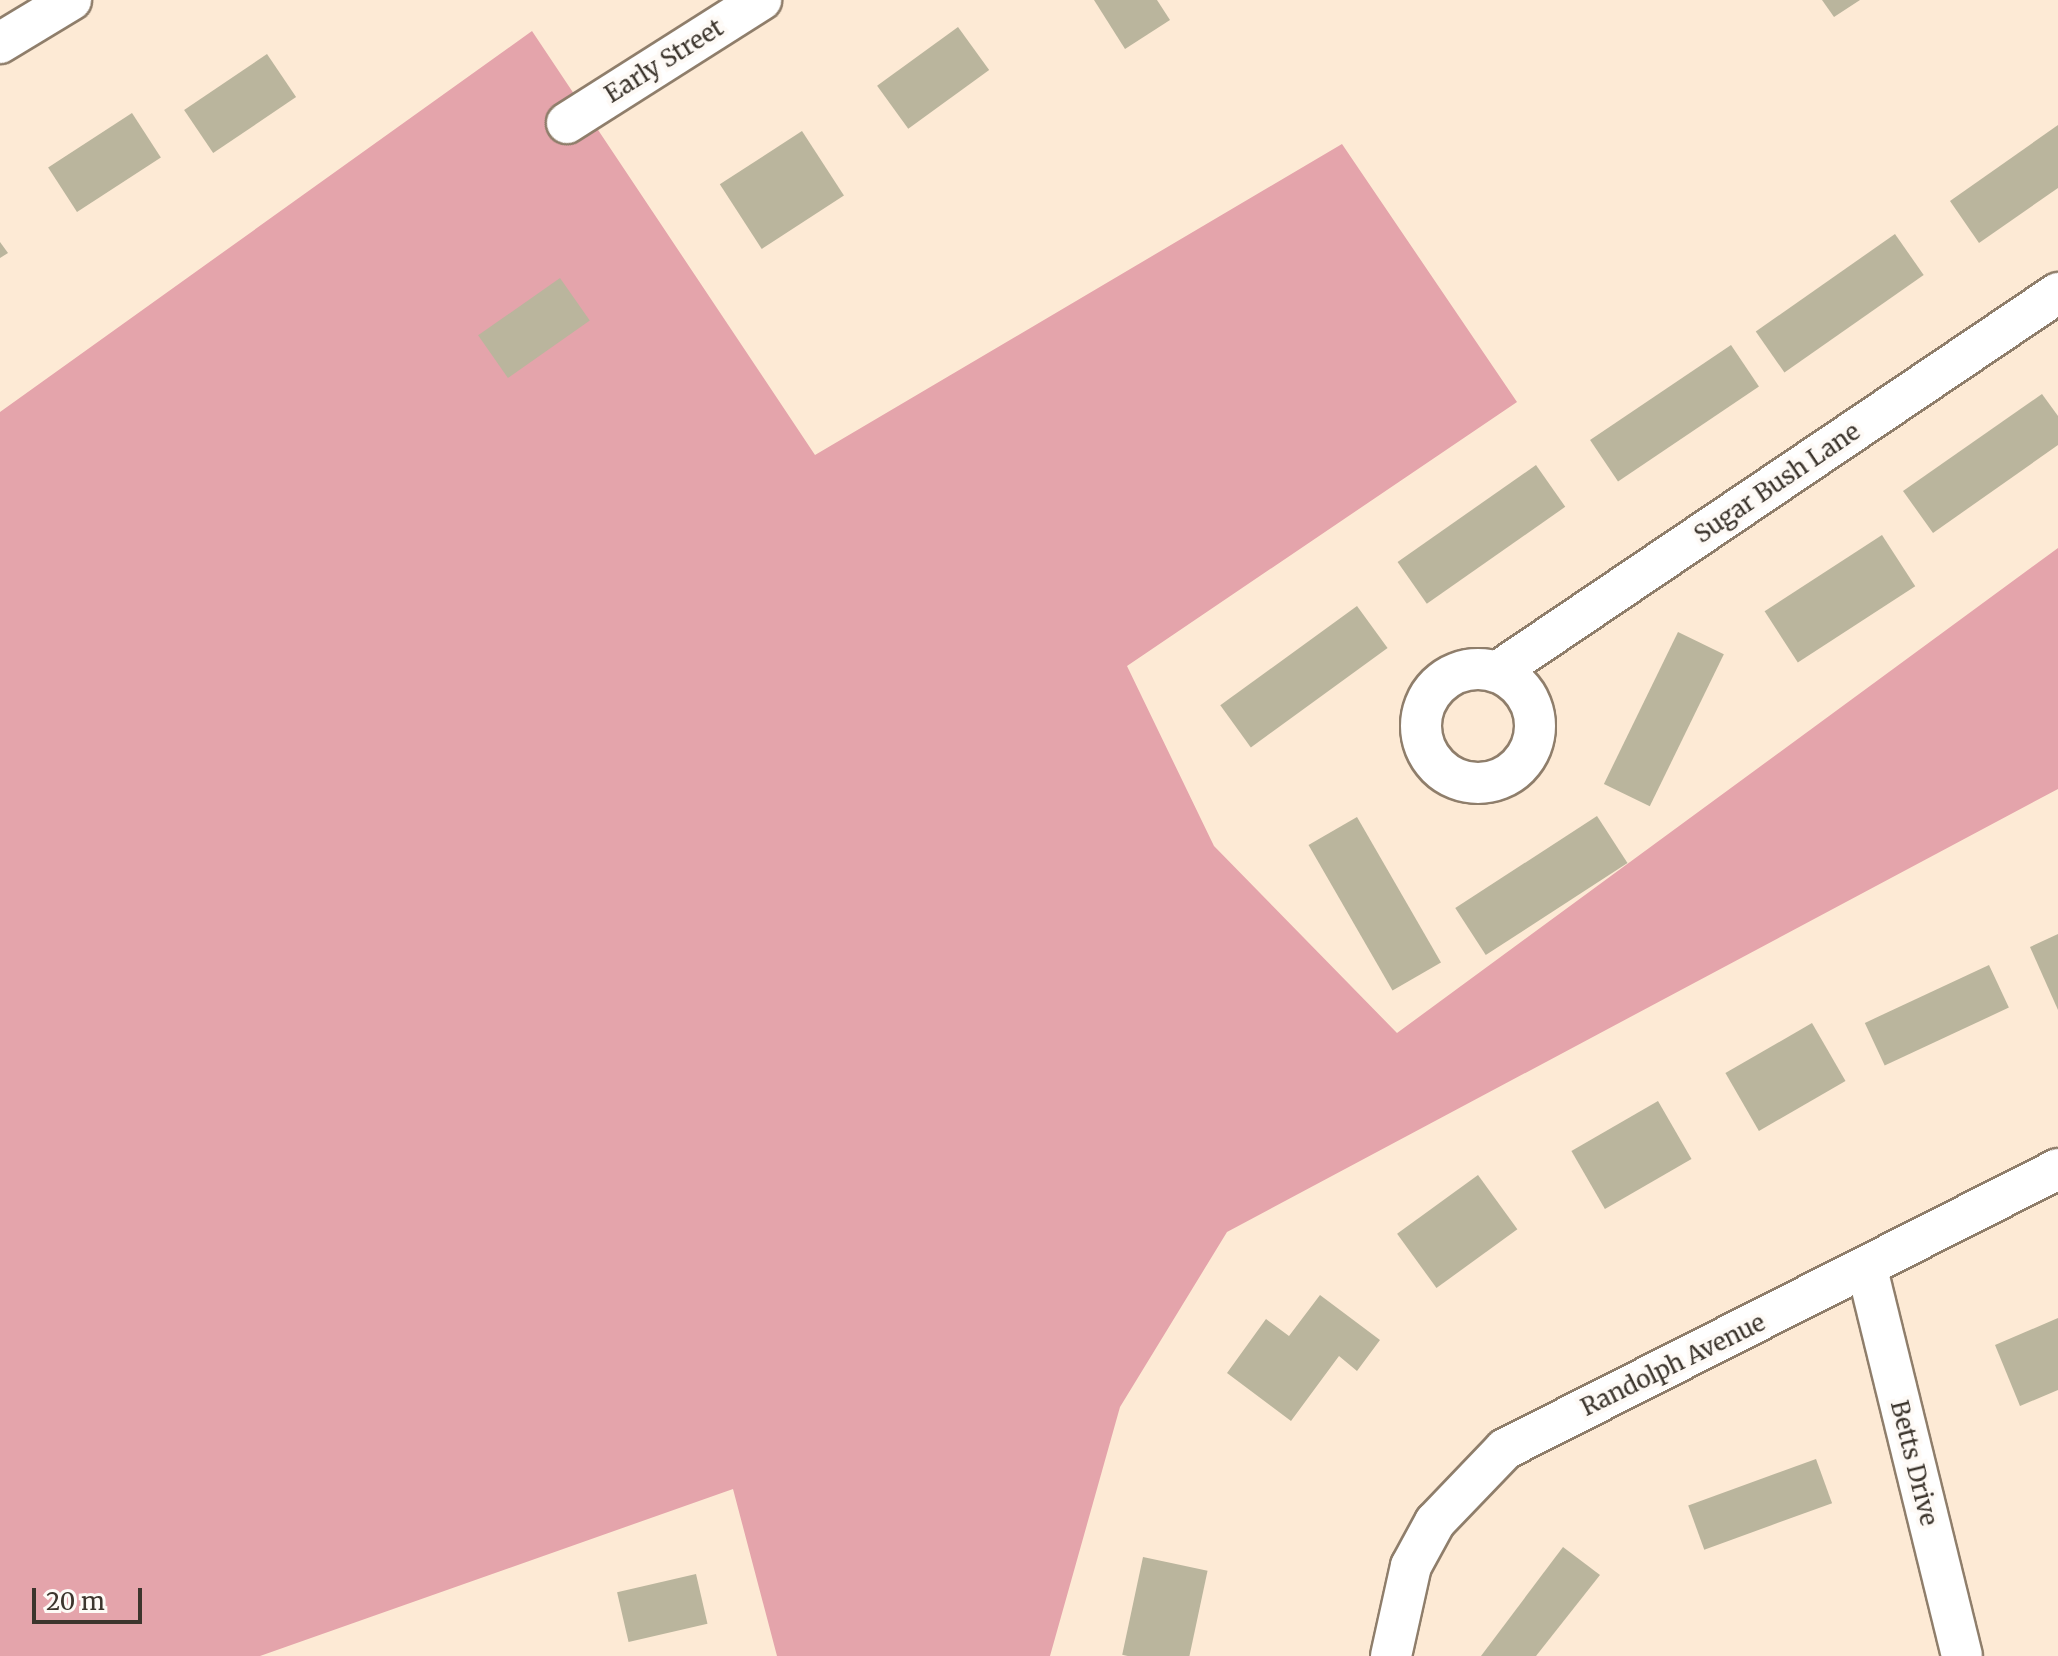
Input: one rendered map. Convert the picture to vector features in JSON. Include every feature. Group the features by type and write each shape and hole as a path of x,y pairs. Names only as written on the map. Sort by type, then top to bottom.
{"street":[{"path":"1,39 71,0"},
{"name":"Early Street","path":"567,123 761,0"},
{"name":"Sugar Bush Lane","path":"1497,672 2058,293"},
{"name":"Randolph Avenue","path":"1391,1656 1411,1566 1443,1512 1505,1449 1867,1269 2058,1169"},
{"name":"Betts Drive","path":"1867,1269 1962,1656"}],"shaded area":[{"path":"532,31 815,455 1342,144 1517,402 1127,666 1214,846 1397,1033 2058,548 2058,789 1227,1232 1120,1407 1050,1656 777,1656 733,1489 260,1656 0,1656 0,412"}],"building":[{"path":"1094,0 1157,0 1170,20 1125,49"},
{"path":"1822,0 1860,0 1834,17"},
{"path":"958,27 989,70 908,129 877,86"},
{"path":"267,54 296,97 213,153 184,110"},
{"path":"132,113 161,157 77,212 48,167"},
{"path":"2058,125 2058,188 1979,243 1950,201"},
{"path":"802,131 844,196 762,249 720,184"},
{"path":"1895,234 1924,275 1784,372 1756,332"},
{"path":"0,242 8,253 0,258"},
{"path":"560,278 590,321 508,378 478,335"},
{"path":"1731,345 1759,386 1618,482 1590,440"},
{"path":"2042,394 2058,416 2058,445 1933,533 1903,491"},
{"path":"1536,465 1565,507 1427,604 1398,562"},
{"path":"1882,535 1915,586 1798,662 1765,611"},
{"path":"1357,606 1388,648 1251,747 1220,705"},
{"path":"1678,632 1724,654 1650,806 1604,784"},
{"path":"1597,816 1627,863 1486,955 1455,908"},
{"path":"1357,817 1441,962 1393,990 1309,845"},
{"path":"2058,934 2058,1010 2030,947"},
{"path":"1989,965 2009,1008 1885,1065 1865,1023"},
{"path":"1812,1023 1846,1081 1759,1131 1725,1073"},
{"path":"1658,1101 1692,1159 1605,1209 1571,1151"},
{"path":"1478,1175 1517,1229 1436,1288 1397,1234"},
{"path":"1320,1295 1380,1340 1357,1371 1339,1356 1291,1421 1227,1373 1266,1319 1289,1336"},
{"path":"2058,1318 2058,1390 2020,1406 1995,1345"},
{"path":"1816,1459 1832,1503 1704,1550 1688,1506"},
{"path":"1563,1547 1600,1575 1536,1656 1481,1656"},
{"path":"1143,1557 1208,1571 1189,1656 1122,1655"},
{"path":"696,1574 707,1624 629,1642 617,1592"}]}
